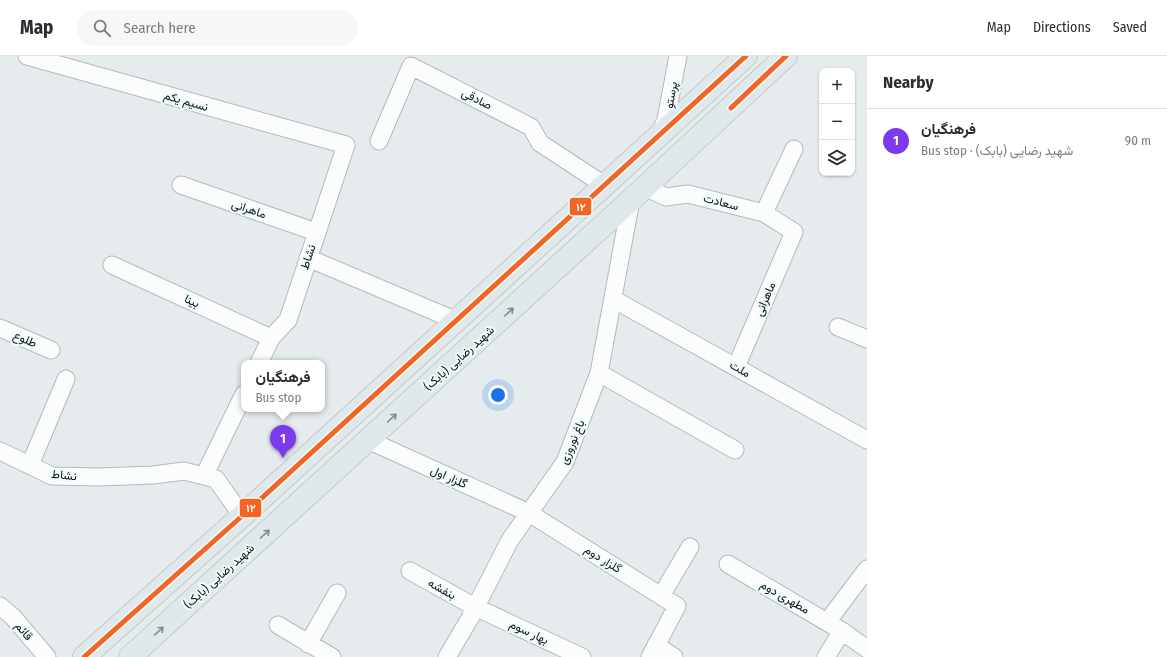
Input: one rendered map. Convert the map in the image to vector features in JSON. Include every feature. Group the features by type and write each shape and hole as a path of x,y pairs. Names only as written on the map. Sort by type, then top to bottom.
{"main road":[{"path":"84,657 457,321 746,56"},
{"name":"شهید رضایی (بابک)","path":"130,657 638,194 786,56"}],"street":[{"name":"نسیم یکم","path":"27,56 346,145"},
{"name":"پرستو","path":"660,134 666,119 678,56"},
{"name":"صادقی","path":"379,141 411,66 531,127 540,143 604,185"},
{"name":"نشاط","path":"260,360 271,338 288,320 346,145"},
{"path":"764,213 794,148"},
{"name":"ماهرانی","path":"181,185 316,232"},
{"name":"سعادت","path":"638,194 666,197 688,194 764,213 794,232"},
{"name":"باغ نوروزی","path":"447,657 510,540 565,462 600,373 613,299 638,194"},
{"name":"ماهرانی","path":"736,367 794,232"},
{"path":"308,258 457,321"},
{"name":"بینا","path":"112,265 271,338"},
{"name":"ملت","path":"613,299 867,440"},
{"path":"838,327 867,339"},
{"name":"طلوع","path":"0,328 51,350"},
{"path":"600,373 735,450"},
{"path":"30,465 66,379"},
{"path":"204,476 241,400"},
{"name":"گلزار اول","path":"368,440 529,513"},
{"name":"نشاط","path":"0,451 52,476 100,478 153,475 184,471 216,479 242,516"},
{"name":"گلزار دوم","path":"529,513 677,606 653,651"},
{"path":"660,596 690,547"},
{"name":"مطهری دوم","path":"728,564 842,631 867,649"},
{"path":"827,622 867,568"},
{"name":"بنفشه","path":"410,571 475,607"},
{"path":"308,644 337,593"},
{"name":"قائم","path":"0,606 12,617 46,657"},
{"name":"بهار سوم","path":"475,607 582,657"},
{"path":"278,625 332,657"},
{"path":"826,657 842,631"},
{"path":"653,651 674,657"}],"transit line":[{"name":"۱۲","path":"84,657 242,516 746,56"},
{"name":"۱۲","path":"731,108 786,56"}],"place":[{"name":"فرهنگیان","path":"283,458"}]}
